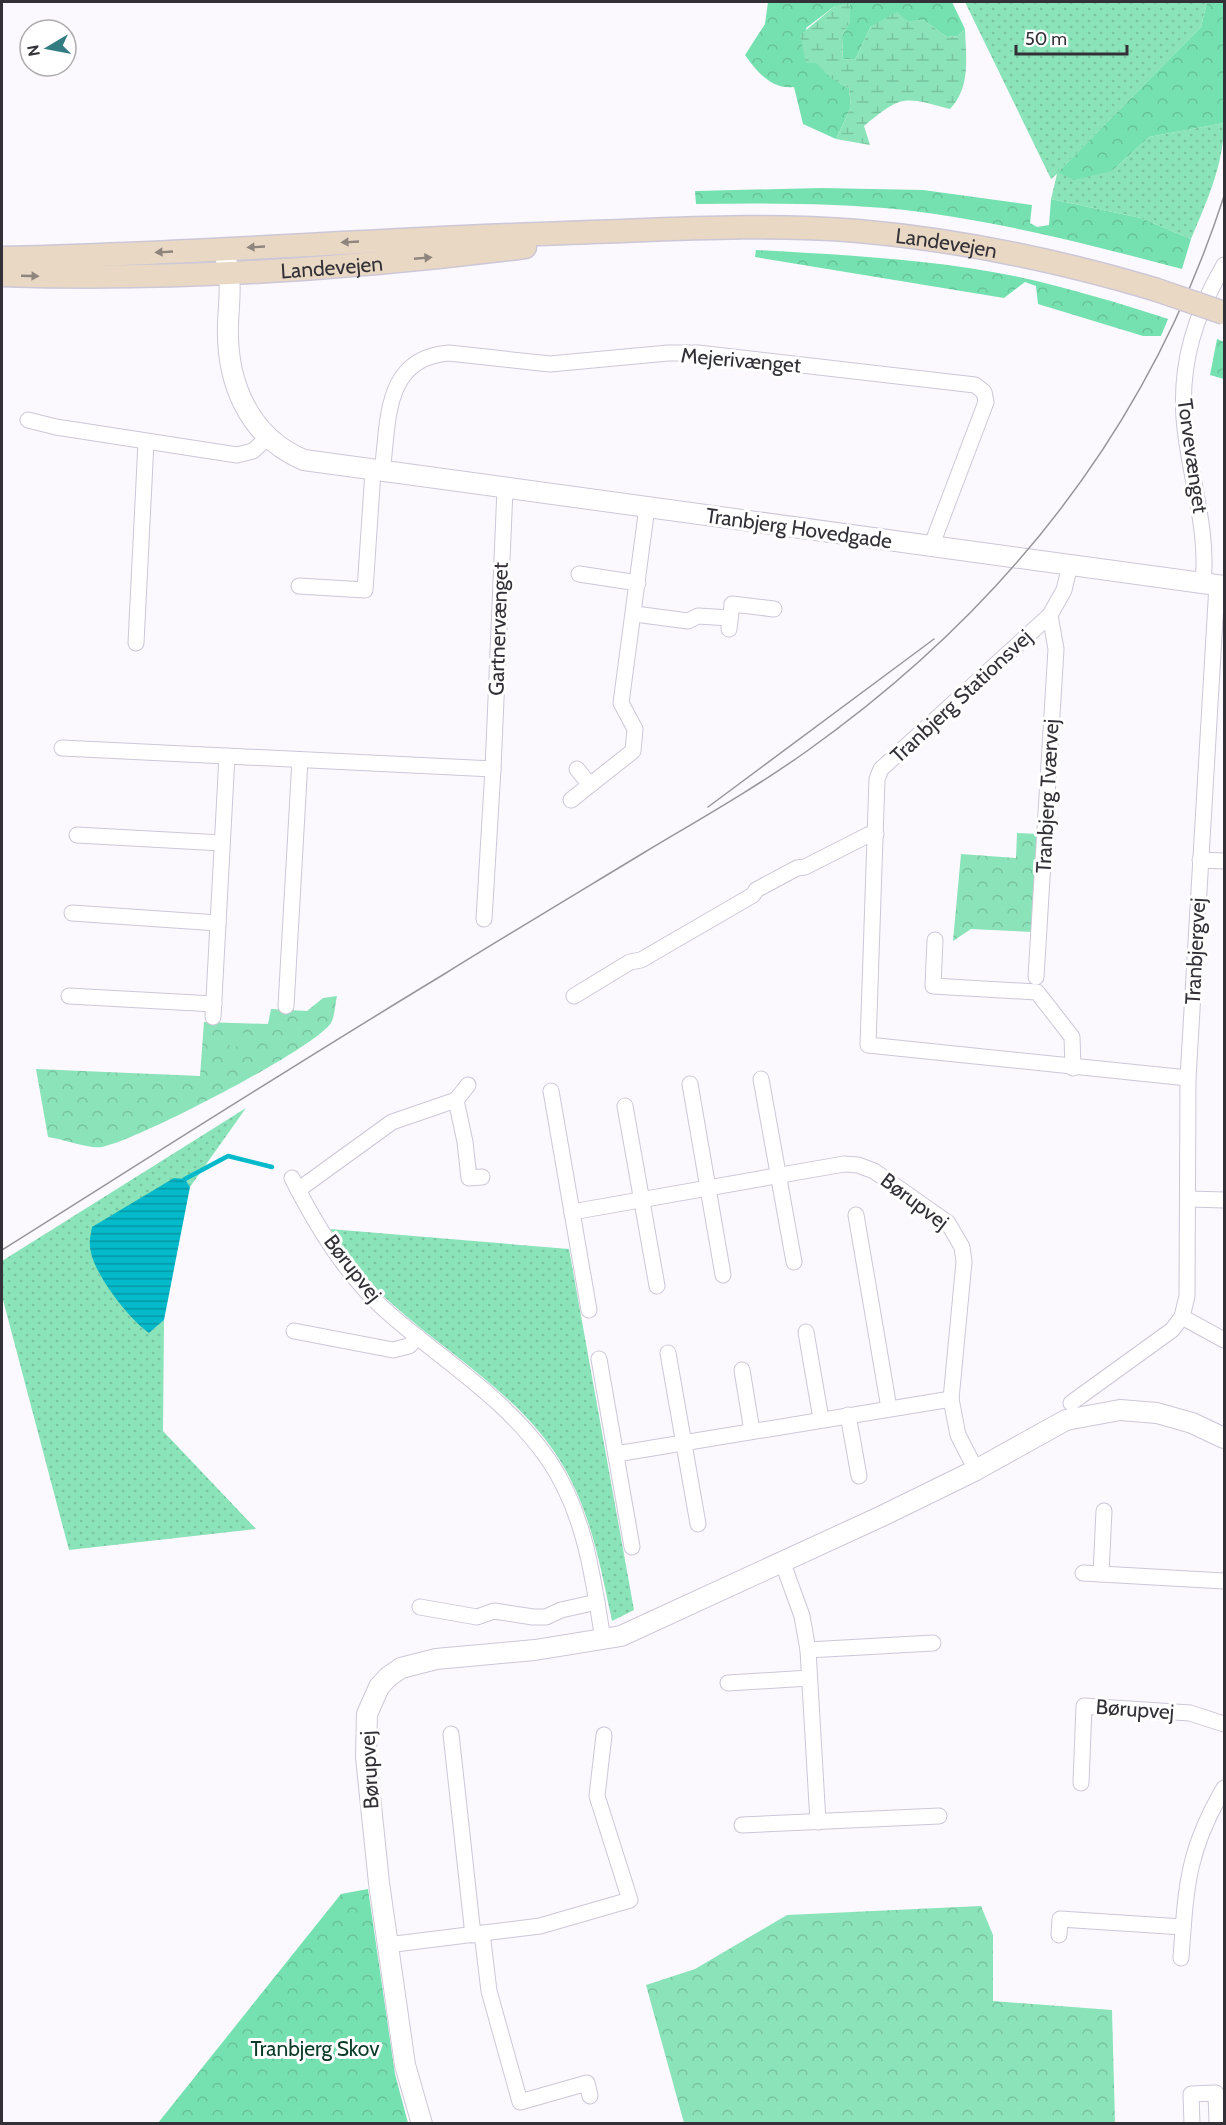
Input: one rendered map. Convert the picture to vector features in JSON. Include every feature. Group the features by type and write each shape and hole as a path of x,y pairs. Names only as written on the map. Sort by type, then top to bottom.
{"main road":[{"name":"Landevejen","path":"2,258 478,236 792,228 916,237 1040,258 1155,289 1224,313"},
{"name":"Landevejen","path":"2,275 119,277 224,275 480,253 660,230"}],"street":[{"name":"Tranbjerg Hovedgade","path":"223,249 224,275 218,296 228,324 231,368 239,397 253,420 268,437 285,451 304,459 378,472 1215,584"},
{"name":"Torvevænget","path":"1215,584 1205,543 1184,420 1184,390 1186,362 1194,326 1224,265"},
{"name":"Mejerivænget","path":"378,472 394,389 410,366 435,354 449,352 550,364 668,353 698,353 975,385 984,392 986,402 931,547"},
{"path":"28,420 146,442 247,455 268,437"},
{"path":"136,643 146,442"},
{"path":"299,586 365,590 378,472"},
{"name":"Gartnervænget","path":"484,919 505,489"},
{"path":"571,800 633,751 635,729 621,703 635,614 647,507"},
{"name":"Tranbjerg Stationsvej","path":"1070,566 1064,590 1050,615 881,769 878,779 868,1045 1188,1078"},
{"path":"579,574 638,583"},
{"name":"Tranbjergvej","path":"1182,1317 1187,1296 1188,1078 1215,584"},
{"path":"635,614 688,621 698,615 730,623 732,604 774,609"},
{"name":"Tranbjerg Tværvej","path":"1036,977 1056,649 1050,615"},
{"path":"62,748 493,769"},
{"path":"69,996 214,1011 227,756"},
{"path":"286,1006 300,760"},
{"path":"577,769 590,785"},
{"path":"574,996 630,962 641,960 753,895 756,890 868,835 876,834"},
{"path":"77,835 222,843"},
{"path":"1200,860 1224,861"},
{"path":"72,914 218,923"},
{"path":"935,940 933,986 1037,992 1072,1037 1074,1068"},
{"path":"761,1080 794,1262"},
{"path":"690,1084 723,1275"},
{"path":"468,1085 456,1100 465,1142 469,1178 482,1177"},
{"path":"551,1091 589,1310"},
{"name":"Børupvej","path":"456,1100 392,1122 295,1184 360,1284 393,1317 502,1405 548,1460 570,1500 585,1539 603,1640"},
{"path":"625,1106 657,1286"},
{"name":"Børupvej","path":"572,1212 844,1164 858,1165 874,1171 948,1223 956,1233 964,1262 951,1400 958,1435 976,1470"},
{"path":"1189,1199 1224,1200"},
{"path":"856,1215 889,1408"},
{"path":"1071,1403 1172,1330 1182,1317 1224,1340"},
{"path":"294,1332 393,1350 409,1346 418,1336"},
{"path":"806,1332 821,1419"},
{"path":"668,1353 698,1524"},
{"path":"599,1359 632,1546"},
{"path":"741,1370 752,1431"},
{"path":"616,1454 889,1408 951,1400"},
{"name":"Børupvej","path":"422,2124 405,2065 387,1945 366,1757 367,1714 379,1687 401,1668 427,1661 603,1640 638,1628 976,1470 1066,1420 1120,1410 1157,1413 1192,1423 1224,1438"},
{"path":"848,1415 859,1476"},
{"path":"1101,1574 1104,1511"},
{"path":"782,1561 802,1616 808,1650 818,1822"},
{"path":"1083,1573 1224,1581"},
{"path":"420,1607 477,1617 494,1611 546,1617 561,1610 597,1602"},
{"path":"808,1650 933,1643"},
{"path":"729,1683 809,1678"},
{"name":"Børupvej","path":"1081,1783 1084,1706 1190,1713 1224,1724"},
{"path":"451,1734 477,1934 489,1990 519,2102 586,2083 590,2096"},
{"path":"387,1945 540,1926 630,1900 597,1796 604,1735"},
{"path":"1181,1958 1190,1862 1220,1807 1224,1788"},
{"path":"742,1825 939,1816"},
{"path":"1059,1935 1060,1919 1183,1927"},
{"path":"1192,2124 1191,2094 1216,2093 1217,2124"}],"green space":[{"path":"768,2 952,2 965,29 958,36 947,37 923,20 871,26 855,60 843,59 842,36 850,21 835,6 806,28 819,64 830,76 849,88 851,107 836,139 803,124 794,87 772,83 755,68 745,55 765,24"},
{"path":"965,2 1207,2 1201,27 1058,172 1112,171 1149,137 1224,123 1218,168 1191,239 1141,218 1051,199 1057,174 1051,179"},
{"path":"1207,2 1224,2 1224,123 1149,137 1112,171 1074,180 1058,172 1201,27"},
{"path":"850,3 850,21 842,36 843,59 855,60 871,26 897,12 908,21 923,20 947,37 958,36 965,29 966,72 961,91 950,109 922,102 896,103 864,126 870,145 836,139 851,107 849,88 832,79 816,63 806,63 800,35 835,6"},
{"path":"821,188 923,190 1032,205 1030,223 1037,227 1049,225 1051,199 1141,218 1191,239 1182,269 1114,251 975,220 905,210 827,205 696,204 695,191"},
{"path":"756,250 888,259 987,271 1075,291 1168,319 1161,336 1143,336 1038,304 1036,286 1025,282 1004,298 755,257"},
{"path":"1217,339 1224,342 1224,379 1210,375"},
{"path":"1017,833 1039,834 1033,932 971,929 953,941 961,854 1016,858"},
{"path":"337,996 331,1023 318,1036 260,1072 185,1112 150,1129 102,1147 48,1137 36,1069 200,1076 204,1022 268,1024 271,1009 307,1011 323,998"},
{"path":"229,1031 258,1036 257,1049 227,1045"},
{"path":"246,1108 190,1187 185,1179 149,1333 164,1320 163,1431 256,1529 69,1550 2,1296 2,1261"},
{"path":"330,1229 569,1249 634,1610 612,1621 589,1524 565,1469 548,1444 508,1399 382,1295"},
{"name":"Tranbjerg Skov","path":"368,1889 395,2074 408,2123 158,2123 341,1894"},
{"path":"981,1906 993,1935 993,2001 1112,2010 1115,2123 684,2123 646,1985 695,1969 787,1915"}],"water":[{"path":"174,1178 185,1179 190,1187 164,1320 149,1333 131,1317 104,1281 92,1256 90,1236 92,1227"}],"waterway":[{"path":"185,1179 228,1156 272,1167"}],"tram line":[{"path":"2,1250 335,1041 747,791 807,751 879,696 945,637 1006,575 1062,508 1111,436 1155,361 1193,281 1224,196"},
{"path":"708,807 934,639"}]}
